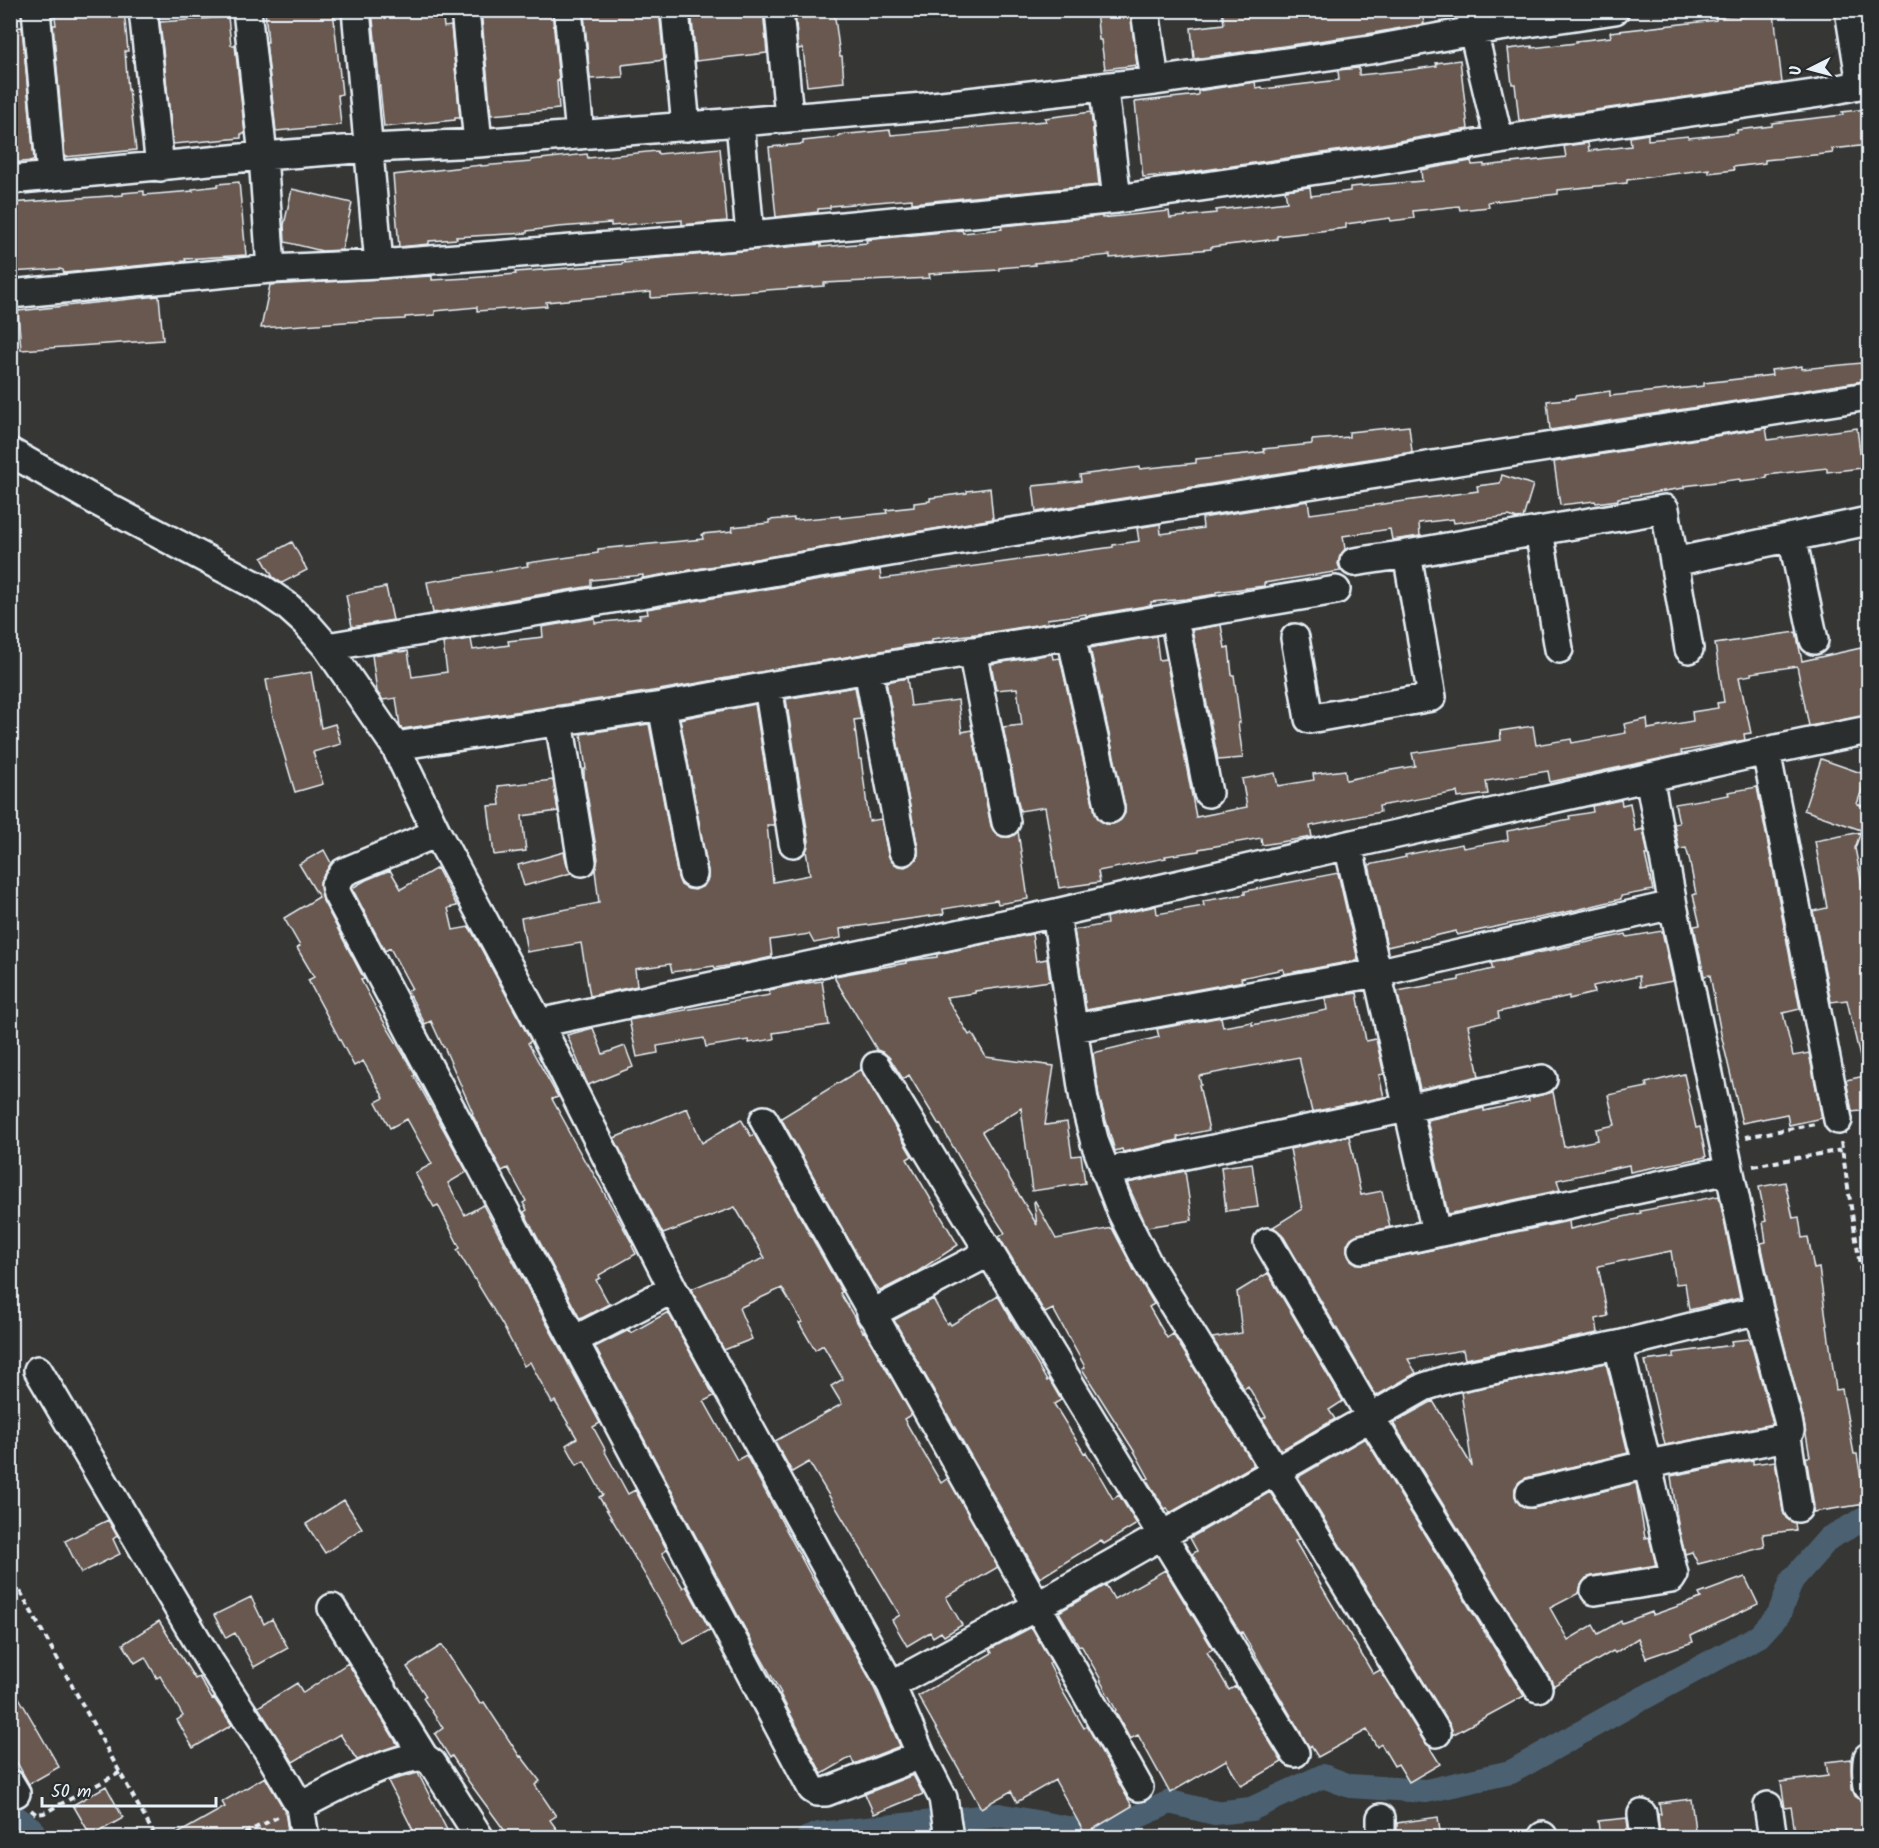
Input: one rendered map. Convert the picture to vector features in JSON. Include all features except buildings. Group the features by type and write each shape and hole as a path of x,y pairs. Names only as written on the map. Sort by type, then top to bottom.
{"street":[{"path":"36,10 51,176"},
{"path":"143,10 160,167"},
{"path":"248,10 272,269"},
{"path":"356,10 379,264"},
{"path":"465,10 478,143"},
{"path":"568,10 580,135"},
{"path":"675,10 686,127"},
{"path":"779,10 789,117"},
{"path":"1145,10 1155,81"},
{"path":"10,180 263,156 478,143 924,107 1155,81 1370,50 1472,21 1615,10"},
{"path":"10,294 272,269 379,264 750,235 1117,200 1372,162 1499,140 1820,93 1865,83 1849,10"},
{"path":"1472,21 1499,140"},
{"path":"1105,99 1117,200"},
{"path":"741,122 750,235"},
{"path":"327,647 968,539 1869,396"},
{"path":"10,452 96,501 261,588 286,604 327,647 395,746 437,833 539,1023 672,1289 891,1685 921,1755 943,1798 949,1838"},
{"path":"1354,562 1665,509 1689,649"},
{"path":"1674,562 1869,521"},
{"path":"1539,531 1559,649"},
{"path":"1792,537 1814,640"},
{"path":"1295,638 1309,718 1432,697 1407,554"},
{"path":"395,746 662,706 1336,590"},
{"path":"1174,618 1208,793"},
{"path":"1071,636 1110,809"},
{"path":"972,651 1006,822"},
{"path":"868,670 903,850"},
{"path":"768,686 793,843"},
{"path":"662,706 693,874"},
{"path":"559,721 582,862"},
{"path":"539,1023 1056,913 1348,844 1869,730"},
{"path":"1766,751 1838,1120"},
{"path":"1649,777 1728,1170 1759,1310 1788,1420 1790,1431 1787,1437 1798,1508"},
{"path":"437,833 344,872 335,885 337,894 812,1789 817,1792 826,1792 921,1755"},
{"path":"1348,844 1436,1232"},
{"path":"1074,1028 1376,973 1673,905"},
{"path":"1056,913 1084,1100 1095,1143 1121,1211 1148,1262 1437,1733"},
{"path":"876,1066 1295,1753"},
{"path":"1105,1172 1543,1079"},
{"path":"764,1120 871,1314 1039,1605 1138,1787"},
{"path":"1362,1249 1728,1170"},
{"path":"1268,1242 1371,1418 1538,1688"},
{"path":"871,1314 990,1252"},
{"path":"574,1340 672,1289"},
{"path":"891,1685 1039,1605 1424,1387 1452,1378 1618,1345 1759,1310"},
{"path":"1595,1592 1671,1579 1674,1574 1618,1345"},
{"path":"38,1370 211,1664 268,1751 300,1806 305,1838"},
{"path":"1530,1493 1648,1464 1787,1437"},
{"path":"332,1608 424,1756 432,1763 480,1838"},
{"path":"300,1806 358,1777 408,1758 424,1756"},
{"path":"1869,1757 1866,1762 1866,1773 1869,1786"},
{"path":"1768,1806 1773,1838"}],"path":[{"path":"1724,1141 1838,1120 1861,1272"},
{"path":"1728,1170 1842,1150"},
{"path":"10,1573 156,1838"},
{"path":"13,1788 24,1805 36,1814 44,1813 121,1772"},
{"path":"235,1838 300,1806"}],"waterway":[{"path":"808,1838 819,1834 999,1815 1099,1834 1170,1802 1215,1813 1251,1809 1323,1776 1350,1786 1426,1791 1511,1772 1759,1636 1779,1614 1792,1580 1829,1538 1868,1517"},
{"path":"10,1813 32,1829 36,1838"}]}
